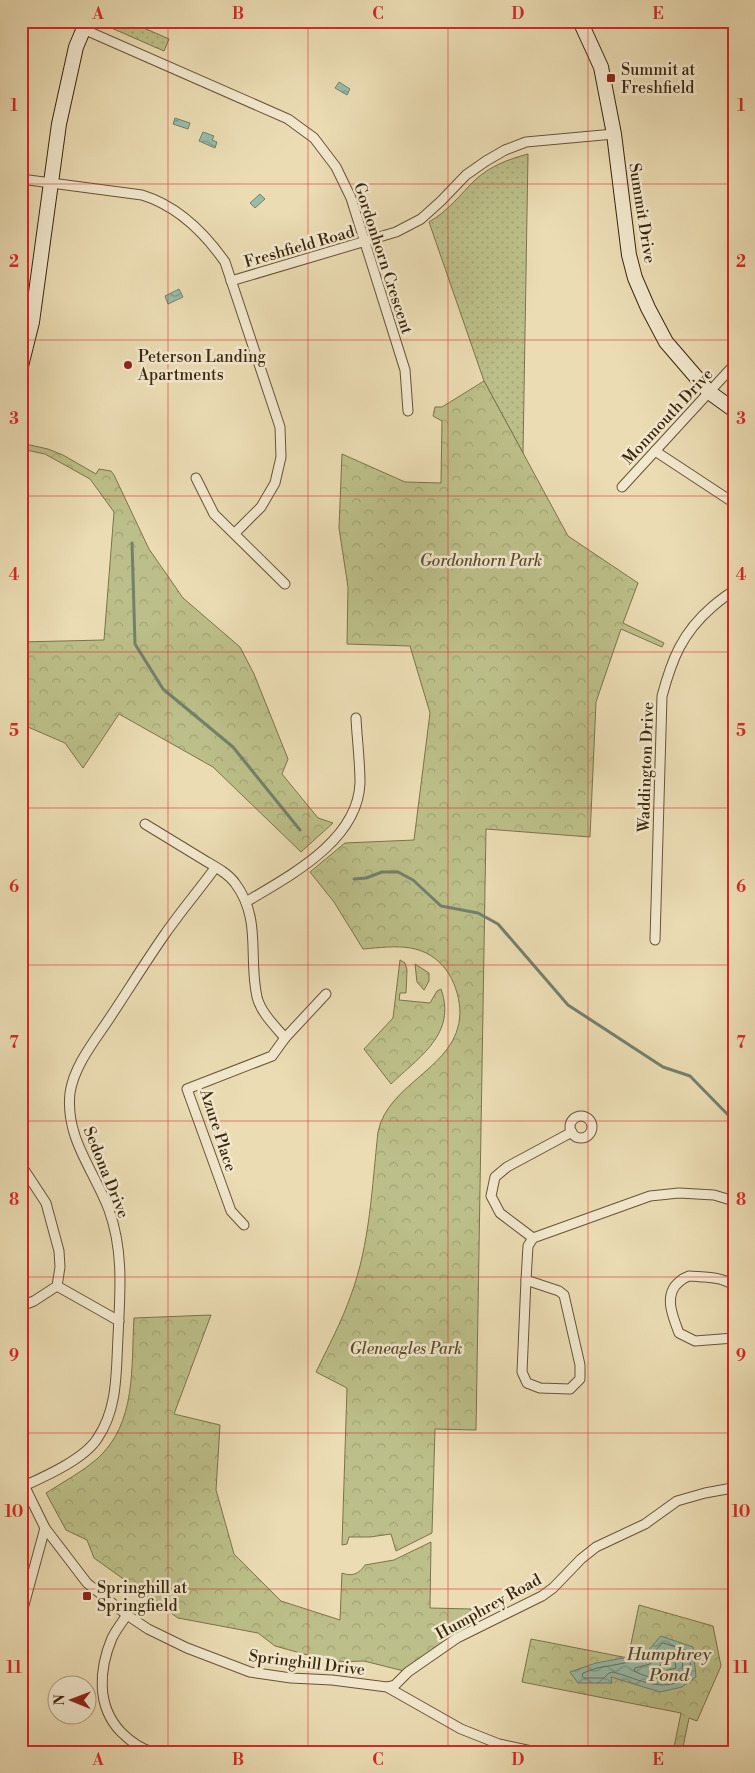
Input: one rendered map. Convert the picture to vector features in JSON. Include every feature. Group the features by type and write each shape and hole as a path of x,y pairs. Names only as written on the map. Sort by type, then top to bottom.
{"main road":[{"name":"Summit Drive","path":"580,21 601,68 614,134 628,248 636,278 648,308 666,342 709,392 734,410"},
{"path":"21,366 32,322 59,124 76,47 85,25"}],"street":[{"name":"Gordonhorn Crescent","path":"85,25 288,119 314,138 336,167 350,198 405,370 408,411"},
{"name":"Freshfield Road","path":"231,281 396,232 421,219 466,175 505,150 526,142 614,134"},
{"path":"21,179 142,196 156,200 196,226 225,262 280,427 281,457 275,484 262,507 235,533"},
{"name":"Monmouth Drive","path":"622,487 734,365"},
{"path":"655,451 734,503"},
{"path":"196,478 214,514 285,584"},
{"name":"Waddington Drive","path":"655,940 662,696 670,666 686,636 705,613 734,591"},
{"path":"246,902 297,871 336,839 355,809 360,784 356,718"},
{"path":"146,824 234,881 246,902 252,924 254,972 258,999 269,1020 285,1038"},
{"name":"Sedona Drive","path":"23,1482 47,1476 77,1458 96,1441 109,1418 115,1392 121,1275 118,1243 108,1209 74,1137 70,1114 70,1091 80,1064 165,934 216,868"},
{"name":"Azure Place","path":"244,1225 231,1211 187,1089 272,1056 285,1038 326,994"},
{"path":"534,1238 500,1213 491,1196 495,1177 506,1167 572,1132"},
{"path":"21,1165 46,1203 59,1251 60,1268 57,1286 34,1301 21,1306"},
{"path":"526,1280 559,1291 564,1295 580,1365 580,1379 570,1389 540,1388 527,1383 522,1372 526,1280 528,1246 534,1238 650,1196 679,1193 714,1195 734,1201"},
{"path":"734,1286 716,1278 689,1276 674,1287 670,1305 679,1333 695,1341 734,1338"},
{"path":"57,1286 119,1321"},
{"name":"Springhill Drive","path":"23,1482 46,1528 87,1582 127,1615 148,1628 187,1648 250,1672 291,1678 332,1680 387,1687 461,1729 499,1744 536,1752"},
{"name":"Humphrey Road","path":"387,1687 395,1685 408,1672 457,1638 542,1596 596,1547 645,1524 677,1501 705,1493 728,1490 734,1486"},
{"path":"21,1616 46,1528"},
{"path":"127,1615 113,1636 103,1667 102,1694 112,1723 129,1741 153,1752"}],"green space":[{"path":"101,21 128,21 169,39 164,51 100,23"},
{"path":"528,154 523,453 484,381 429,222 448,208 475,180 487,171 507,161"},
{"path":"484,381 568,536 638,583 623,623 664,643 662,647 621,629 596,702 590,837 486,829 476,1430 435,1429 432,1533 396,1551 391,1534 349,1537 347,1544 342,1545 347,1388 316,1372 335,1334 357,1276 369,1215 378,1132 384,1115 395,1100 436,1062 448,1048 456,1033 460,1014 459,1004 456,988 449,974 431,956 411,948 363,949 334,902 310,872 345,843 414,840 430,713 410,646 347,644 348,587 339,528 342,454 405,482 441,483 442,421 433,416 435,407 442,407"},
{"path":"21,443 48,449 63,455 96,474 99,469 111,471 149,549 183,598 240,647 254,674 288,759 282,774 318,818 333,823 301,852 213,767 119,714 83,768 65,743 21,724 21,642 104,640 114,512 90,479 45,454 21,449"},
{"path":"400,960 405,963 407,970 406,993 400,993 399,1000 430,1003 437,991 441,989 445,1005 444,1019 440,1032 432,1043 391,1084 364,1049 393,1018"},
{"path":"415,964 429,973 429,981 424,990 417,982"},
{"path":"211,1315 174,1414 220,1425 216,1490 234,1554 281,1601 340,1620 342,1573 355,1574 365,1565 394,1560 431,1542 430,1608 471,1609 470,1633 408,1672 364,1661 333,1662 275,1646 258,1633 178,1618 94,1558 87,1540 66,1530 46,1493 79,1473 97,1459 110,1445 119,1429 125,1411 132,1375 134,1318"},
{"path":"639,1605 713,1626 721,1666 697,1721 689,1718 682,1752 673,1752 681,1713 522,1682 531,1639 628,1658"}],"water":[{"path":"339,82 350,89 347,95 335,88"},
{"path":"175,118 190,123 188,129 173,124"},
{"path":"203,132 214,136 212,140 217,142 215,148 199,141"},
{"path":"260,194 265,199 255,208 250,203"},
{"path":"179,289 183,297 168,304 165,296"},
{"name":"Humphrey Pond","path":"661,1636 693,1647 696,1677 682,1687 660,1692 611,1677 612,1683 578,1683 570,1672 596,1663 645,1654"}],"waterway":[{"path":"132,543 135,644 163,689 233,747 300,830"},
{"path":"354,879 366,878 382,872 398,872 413,880 441,906 478,913 498,924 568,1005 663,1067 690,1076 734,1121"}],"place":[{"name":"Summit at Freshfield","path":"611,78"},
{"name":"Peterson Landing Apartments","path":"128,365"},
{"name":"Springhill at Springfield","path":"87,1596"}],"park label":[{"name":"Gordonhorn Park","path":"481,560"},
{"name":"Gleneagles Park","path":"406,1348"}]}
